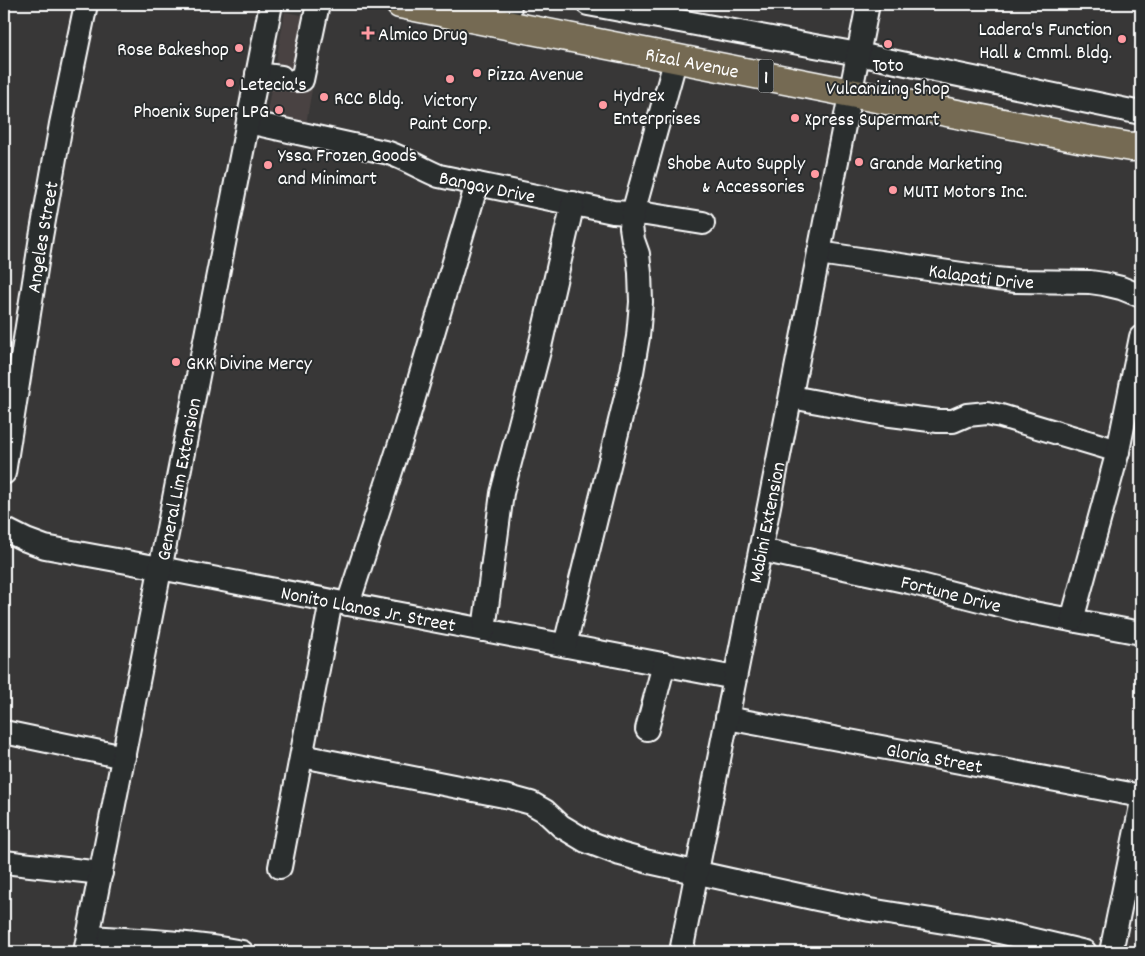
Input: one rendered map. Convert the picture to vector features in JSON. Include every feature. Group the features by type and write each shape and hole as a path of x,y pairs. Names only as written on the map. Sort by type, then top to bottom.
{"main road":[{"name":"Rizal Avenue","path":"400,4 509,14 676,58 1138,149"}],"street":[{"name":"Angeles Street","path":"4,473 41,237 61,124 86,4"},
{"name":"General Lim Extension","path":"87,945 271,4"},
{"path":"257,74 302,80 318,4"},
{"path":"588,4 858,54 1141,113"},
{"name":"Mabini Extension","path":"681,952 868,4"},
{"path":"565,645 630,380 638,337 641,302 638,254 631,227 633,213 676,58"},
{"name":"Bangay Drive","path":"248,122 388,153 439,176 612,212 646,214 703,222"},
{"path":"280,867 302,756 339,602 405,428 477,184"},
{"path":"484,630 502,494 539,351 573,203"},
{"name":"Kalapati Drive","path":"819,254 996,279 1090,282 1121,288 1141,296"},
{"path":"1072,620 1118,451 1141,337"},
{"path":"791,397 883,414 938,421 987,413 1118,451"},
{"name":"Nonito Llanos Jr. Street","path":"4,529 45,547 735,678"},
{"name":"Fortune Drive","path":"761,550 908,582 1014,609 1141,633"},
{"path":"647,729 664,664"},
{"name":"Gloria Street","path":"727,718 1141,796"},
{"path":"4,732 124,757"},
{"path":"302,756 531,803 586,841 620,854 649,862 852,906 987,929 1085,952"},
{"path":"1111,952 1141,806"},
{"path":"4,862 101,873"},
{"path":"87,945 184,943 242,952"}],"shaded area":[{"path":"285,12 324,19 306,124 266,117"}],"place":[{"name":"Almico Drug","path":"368,33"},
{"name":"Ladera's Function Hall & Cmml. Bldg.","path":"1122,39"},
{"name":"Toto Vulcanizing Shop","path":"888,44"},
{"name":"Rose Bakeshop","path":"239,48"},
{"name":"Pizza Avenue","path":"477,73"},
{"name":"Victory Paint Corp.","path":"450,79"},
{"name":"Letecia's","path":"230,83"},
{"name":"RCC Bldg.","path":"324,97"},
{"name":"Hydrex Enterprises","path":"603,105"},
{"name":"Phoenix Super LPG","path":"279,110"},
{"name":"Xpress Supermart","path":"795,118"},
{"name":"Grande Marketing","path":"859,162"},
{"name":"Yssa Frozen Goods and Minimart","path":"268,165"},
{"name":"Shobe Auto Supply & Accessories","path":"815,174"},
{"name":"MUTI Motors Inc.","path":"893,190"},
{"name":"GKK Divine Mercy","path":"176,362"}]}
